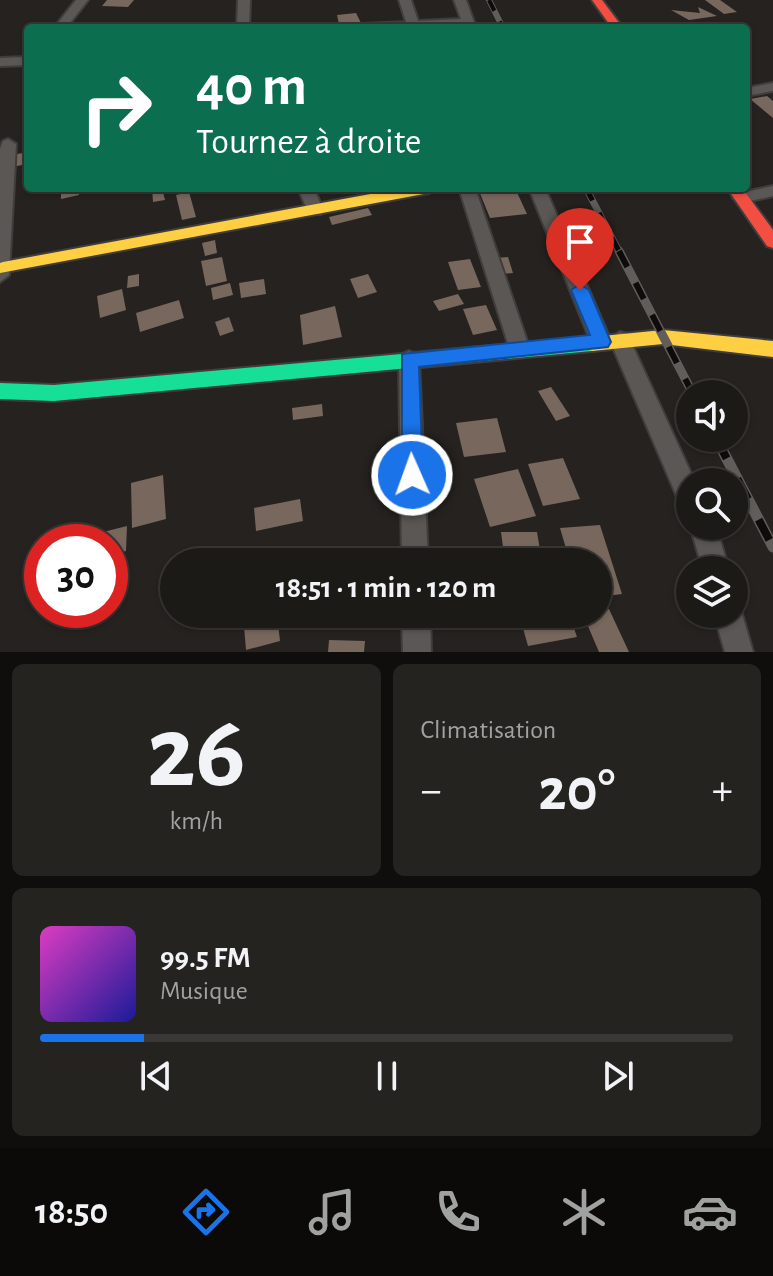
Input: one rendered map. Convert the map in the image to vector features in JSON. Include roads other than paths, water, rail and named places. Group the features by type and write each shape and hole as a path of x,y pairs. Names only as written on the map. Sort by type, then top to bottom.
{"street":[{"path":"63,24 82,0"},
{"path":"243,24 244,0"},
{"path":"405,0 412,24"},
{"path":"460,0 469,24"},
{"path":"597,0 615,24"},
{"path":"0,62 24,61"},
{"path":"750,91 773,87"},
{"path":"8,144 2,271 408,192"},
{"path":"737,193 773,191"},
{"path":"308,192 315,210"},
{"path":"468,192 520,350"},
{"path":"539,192 676,470"},
{"path":"737,193 773,242"},
{"path":"0,391 54,393 663,337 773,349"},
{"path":"409,360 415,548"},
{"path":"416,628 417,652"},
{"path":"732,628 739,652"}],"railway":[{"path":"489,0 501,24"},
{"path":"588,192 620,253"},
{"path":"619,251 686,380"},
{"path":"723,452 773,547"}]}
